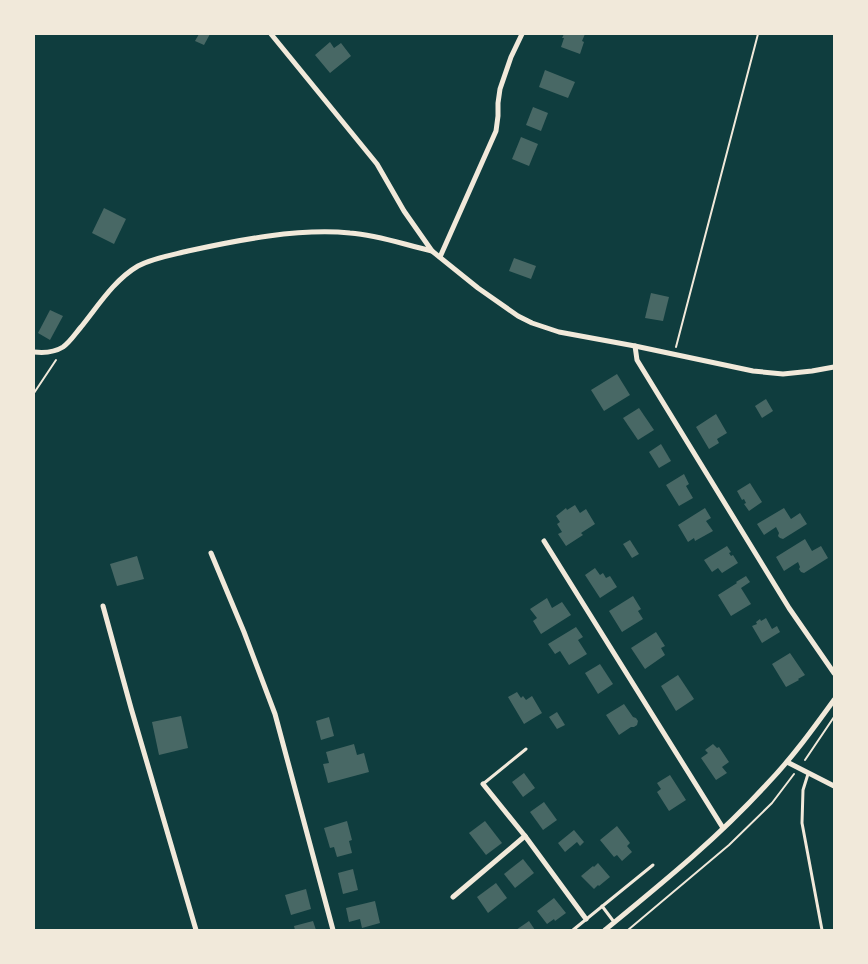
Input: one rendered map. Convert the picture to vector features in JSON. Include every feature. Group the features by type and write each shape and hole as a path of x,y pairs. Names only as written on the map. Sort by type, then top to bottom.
{"street":[{"path":"271,34 376,164 404,211 432,251"},
{"path":"440,256 496,132 500,89 511,57 522,34"},
{"path":"34,352 53,351 65,346 126,274 137,266 149,261 208,246 273,236 331,232 369,235 432,251 478,288 518,316 532,323 560,332 763,373 791,373 834,367"},
{"path":"634,346 637,360 709,479 789,608 834,673"},
{"path":"544,541 723,828"},
{"path":"210,553 244,632 275,714 333,930"},
{"path":"103,606 196,930"},
{"path":"605,930 693,856 766,786 813,730 834,700"},
{"path":"787,762 834,786"},
{"path":"483,784 525,836 586,919"},
{"path":"453,897 525,836"}],"lane":[{"path":"483,784 526,749"},
{"path":"809,773 803,790 802,823 822,930"},
{"path":"573,930 653,865"},
{"path":"602,906 615,922"}],"path":[{"path":"674,354 758,34"},
{"path":"34,393 65,346"},
{"path":"628,930 729,845 772,803 834,717"}],"building":[{"path":"199,34 210,34 204,45 195,41"},
{"path":"564,34 585,34 580,54 561,47"},
{"path":"330,42 334,48 341,43 351,56 330,73 315,55"},
{"path":"545,70 575,82 568,98 539,87"},
{"path":"533,107 548,113 541,131 526,125"},
{"path":"521,137 538,144 529,166 512,159"},
{"path":"104,208 126,219 114,244 92,233"},
{"path":"514,258 536,266 531,279 509,271"},
{"path":"651,293 669,297 663,321 645,318"},
{"path":"50,310 63,316 50,340 38,333"},
{"path":"617,374 630,395 604,411 591,390"},
{"path":"766,399 773,411 762,418 755,406"},
{"path":"639,408 654,430 638,440 623,418"},
{"path":"716,414 727,433 717,439 719,443 709,449 696,427"},
{"path":"661,444 671,461 659,468 649,452"},
{"path":"684,474 689,484 686,486 693,498 679,506 666,485"},
{"path":"750,483 762,502 749,511 744,504 746,503 744,499 742,500 737,491"},
{"path":"575,505 580,513 586,509 595,524 581,533 583,535 566,546 558,534 562,532 557,524 560,522 556,516 566,508 567,510"},
{"path":"705,508 711,518 706,521 713,531 695,541 694,538 688,542 678,525"},
{"path":"784,508 791,519 800,513 807,524 783,539 778,536 779,533 776,527 764,535 757,524"},
{"path":"805,539 812,551 821,546 828,558 804,573 799,569 798,562 784,571 776,557"},
{"path":"630,540 639,554 632,558 623,544"},
{"path":"727,546 731,552 729,553 731,556 733,555 738,563 722,573 718,568 712,572 704,560"},
{"path":"137,556 144,579 117,586 110,564"},
{"path":"595,568 600,575 603,573 606,578 610,576 617,587 600,598 585,575"},
{"path":"746,576 750,582 741,588 751,604 731,616 718,595"},
{"path":"633,596 641,609 638,611 643,619 622,632 609,611"},
{"path":"547,598 552,608 562,602 571,615 541,634 533,621 537,618 530,609"},
{"path":"766,618 772,629 777,626 780,632 762,643 752,626 757,624 756,622 760,619 761,621"},
{"path":"576,627 583,637 578,640 587,654 569,665 560,651 555,654 548,644"},
{"path":"656,632 665,646 661,648 665,655 645,669 631,648"},
{"path":"790,653 805,675 786,687 772,664"},
{"path":"600,664 613,684 598,694 585,673"},
{"path":"678,675 694,699 676,711 661,686"},
{"path":"517,692 521,698 523,696 526,700 532,696 542,713 524,724 508,697"},
{"path":"624,704 638,721 637,725 619,735 606,715"},
{"path":"557,712 565,725 557,729 549,717"},
{"path":"181,716 188,748 159,755 152,722"},
{"path":"329,717 334,736 321,740 316,721"},
{"path":"354,744 357,755 364,753 369,772 328,783 323,764 329,763 326,752"},
{"path":"713,744 717,748 719,747 729,762 722,767 727,773 716,780 701,758 708,753 705,750"},
{"path":"524,773 535,788 523,797 512,782"},
{"path":"670,775 686,800 669,811 657,792 661,789 657,783"},
{"path":"544,802 557,820 543,830 530,812"},
{"path":"347,821 352,840 349,841 352,853 337,857 334,847 330,848 324,828"},
{"path":"485,821 502,843 486,855 469,833"},
{"path":"617,826 630,843 627,846 632,852 622,861 617,855 614,857 600,840"},
{"path":"574,830 584,842 580,846 577,842 565,852 558,843"},
{"path":"523,859 534,873 515,888 504,874"},
{"path":"598,863 610,877 594,889 581,876"},
{"path":"353,869 358,890 343,894 338,873"},
{"path":"496,883 507,898 488,913 477,897"},
{"path":"306,889 311,909 291,915 285,895"},
{"path":"554,898 566,913 547,924 537,911"},
{"path":"375,901 380,923 362,928 360,919 349,922 346,908"},
{"path":"313,921 316,930 295,930 294,926"},
{"path":"529,921 535,930 516,930"}]}
